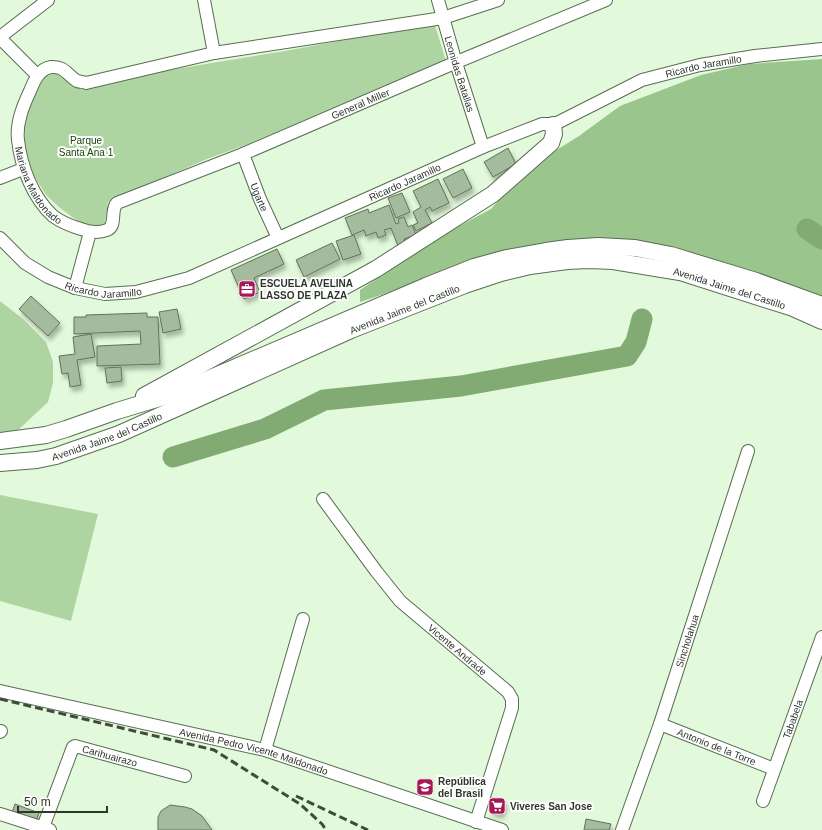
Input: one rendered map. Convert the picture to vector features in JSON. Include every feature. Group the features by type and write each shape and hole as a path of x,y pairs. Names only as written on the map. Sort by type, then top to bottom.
{"main road":[{"path":"117,411 376,269 493,194 551,143 554,134 553,125"},
{"name":"Avenida Jaime del Castillo","path":"0,441 46,435 173,394 474,267 507,258 546,251 598,246 635,248 671,255 756,281 822,305"},
{"name":"Avenida Jaime del Castillo","path":"0,463 37,460 56,456 112,437 351,330 465,285 501,273 530,266 567,261 589,260 613,261 680,272 793,308 822,321"}],"street":[{"path":"48,0 0,37 37,75 50,67 63,69 78,81 86,83 214,53 443,18 498,0"},
{"path":"204,0 214,53"},
{"name":"Leonidas Batallas","path":"438,0 456,63 483,146"},
{"name":"General Miller","path":"114,206 117,203 243,154 606,0"},
{"name":"Ricardo Jaramillo","path":"0,238 25,263 48,277 75,288 105,294 136,292 189,278 483,146 542,124 553,125 642,80 700,65 755,56 822,49"},
{"name":"Mariana Maldonado","path":"37,75 21,111 18,139 24,169 39,200 54,216 70,226 90,232 107,230 111,228 114,206"},
{"name":"Ugarte","path":"243,154 260,199 278,238"},
{"path":"0,178 24,169"},
{"path":"75,288 90,232"},
{"name":"Sincholahua","path":"622,830 660,724 748,451"},
{"name":"Vicente Andrade","path":"323,499 400,601 508,692 512,699 512,708 476,822"},
{"path":"265,750 303,619"},
{"name":"Tababela","path":"763,801 822,637"},
{"name":"Avenida Pedro Vicente Maldonado","path":"0,691 265,750 502,830"},
{"name":"Antonio de la Torre","path":"660,724 774,769"},
{"name":"Carihuairazo","path":"45,829 73,747 76,746 185,776"},
{"path":"0,814 45,829"}],"green space":[{"name":"Parque Santa Ana 1","path":"434,22 446,61 268,137 207,159 108,202 104,230 82,224 60,208 46,195 33,174 24,151 25,118 32,95 44,77 60,72 79,87 156,72 304,48"},
{"path":"822,59 822,299 673,252 509,252 360,302 360,290 441,236 491,209 504,194 547,156 579,136 620,106 701,75 749,64"},
{"path":"0,301 23,319 46,342 53,362 53,383 48,402 17,431 0,434"},
{"path":"0,495 98,514 71,621 0,601"}],"building":[{"path":"508,148 516,164 493,177 484,162"},
{"path":"463,169 472,188 453,198 443,179"},
{"path":"438,179 449,203 432,211 430,207 425,210 432,223 416,231 413,225 418,223 413,212 421,207 413,191"},
{"path":"402,193 410,212 396,218 388,198"},
{"path":"389,205 396,224 399,223 398,219 404,217 408,227 412,225 416,235 404,239 405,243 398,246 391,228 384,230 386,235 378,238 376,232 366,236 364,230 352,235 345,218 368,209 369,213"},
{"path":"354,235 361,254 343,260 336,241"},
{"path":"332,243 340,259 304,277 296,260"},
{"path":"277,249 284,264 254,278 260,292 244,299 231,270"},
{"path":"31,296 60,323 48,336 19,309"},
{"path":"177,309 181,329 163,333 159,312"},
{"path":"147,313 147,317 158,317 160,364 97,366 97,346 141,344 140,331 74,334 74,317 86,317 86,315"},
{"path":"91,334 95,357 77,360 81,385 70,387 68,373 62,374 59,356 75,354 73,337"},
{"path":"121,367 122,381 107,383 105,368"},
{"name":"Viveres San Jose","path":"494,798 505,802 501,814 490,811"},
{"path":"15,804 39,813 35,823 11,815"},
{"path":"170,805 192,809 202,816 212,830 158,830 158,817 161,811"},
{"path":"586,819 611,824 609,830 584,830"}],"waterway":[{"path":"807,229 822,239"},
{"path":"173,457 265,429 324,400 461,386 627,356 636,342 642,319"}],"railway":[{"path":"0,699 214,750 300,804 322,824 326,830"},
{"path":"296,796 368,830"}],"place":[{"name":"ESCUELA AVELINA LASSO DE PLAZA","path":"247,289"},
{"name":"República del Brasil","path":"425,787"},
{"name":"Viveres San Jose","path":"497,806"}]}
